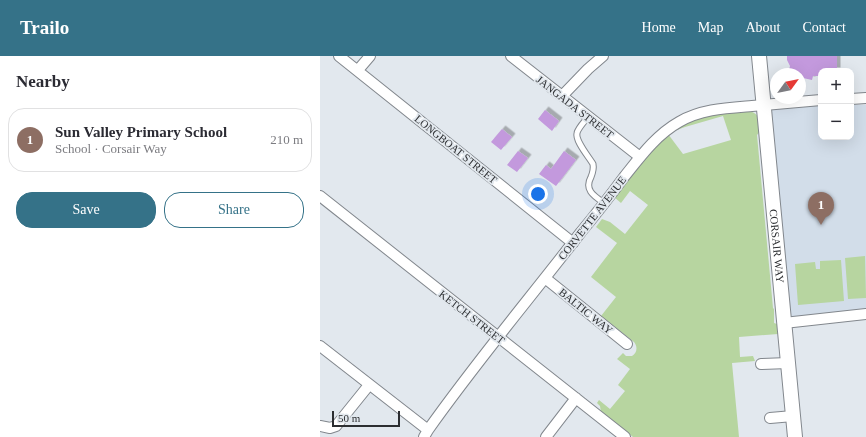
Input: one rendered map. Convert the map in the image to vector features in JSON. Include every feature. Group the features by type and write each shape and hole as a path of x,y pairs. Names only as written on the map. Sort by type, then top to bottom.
{"street":[{"name":"LONGBOAT STREET","path":"339,56 573,242"},
{"path":"358,70 370,56"},
{"name":"JANGADA STREET","path":"511,56 640,157"},
{"path":"562,96 588,68 602,56"},
{"name":"CORSAIR WAY","path":"759,56 794,437"},
{"path":"854,99 866,98"},
{"name":"CORVETTE AVENUE","path":"426,434 456,391 498,337 640,157 665,131 678,122 696,113 720,109 818,100"},
{"name":"KETCH STREET","path":"320,196 625,437"},
{"name":"BALTIC WAY","path":"545,278 627,344"},
{"path":"784,323 866,314"},
{"path":"320,346 369,385 426,434"},
{"path":"761,364 788,363"},
{"path":"320,426 330,428 336,426 369,385"},
{"path":"546,437 576,398"},
{"path":"770,418 793,416"}],"lane":[{"path":"588,117 578,130 577,135 580,143 594,164 593,173 589,182 589,188 604,204"}],"shaded area":[{"path":"854,105 866,105 866,313 783,320 766,108 818,106 818,140 854,140"}],"green space":[{"path":"750,111 757,116 761,130 757,135 774,309 774,323 777,324 778,334 739,337 740,357 753,356 755,361 732,363 739,437 633,437 601,412 600,406 597,403 599,400 610,409 625,391 618,385 630,369 617,359 623,353 626,356 632,356 636,352 636,348 634,342 601,316 616,297 591,277 617,243 596,227 602,219 610,222 625,234 648,205 630,191 621,203 614,197 656,144 668,134 683,154 731,140 723,116 677,130 676,128 695,119 716,114"},
{"path":"865,256 866,298 848,299 845,258"},
{"path":"841,260 844,301 798,305 795,264 815,262 816,269 820,269 820,261"}],"building":[{"path":"787,56 837,56 837,68 818,68 818,76 813,76 812,80 806,79 806,68 790,68"},
{"path":"545,110 559,121 552,131 538,119"},
{"path":"502,129 512,137 501,150 491,142"},
{"path":"518,151 528,158 517,172 507,165"},
{"path":"564,151 576,160 556,186 539,174 546,165 551,169"}],"place":[{"name":"Sun Valley Primary School","path":"821,225"}]}
